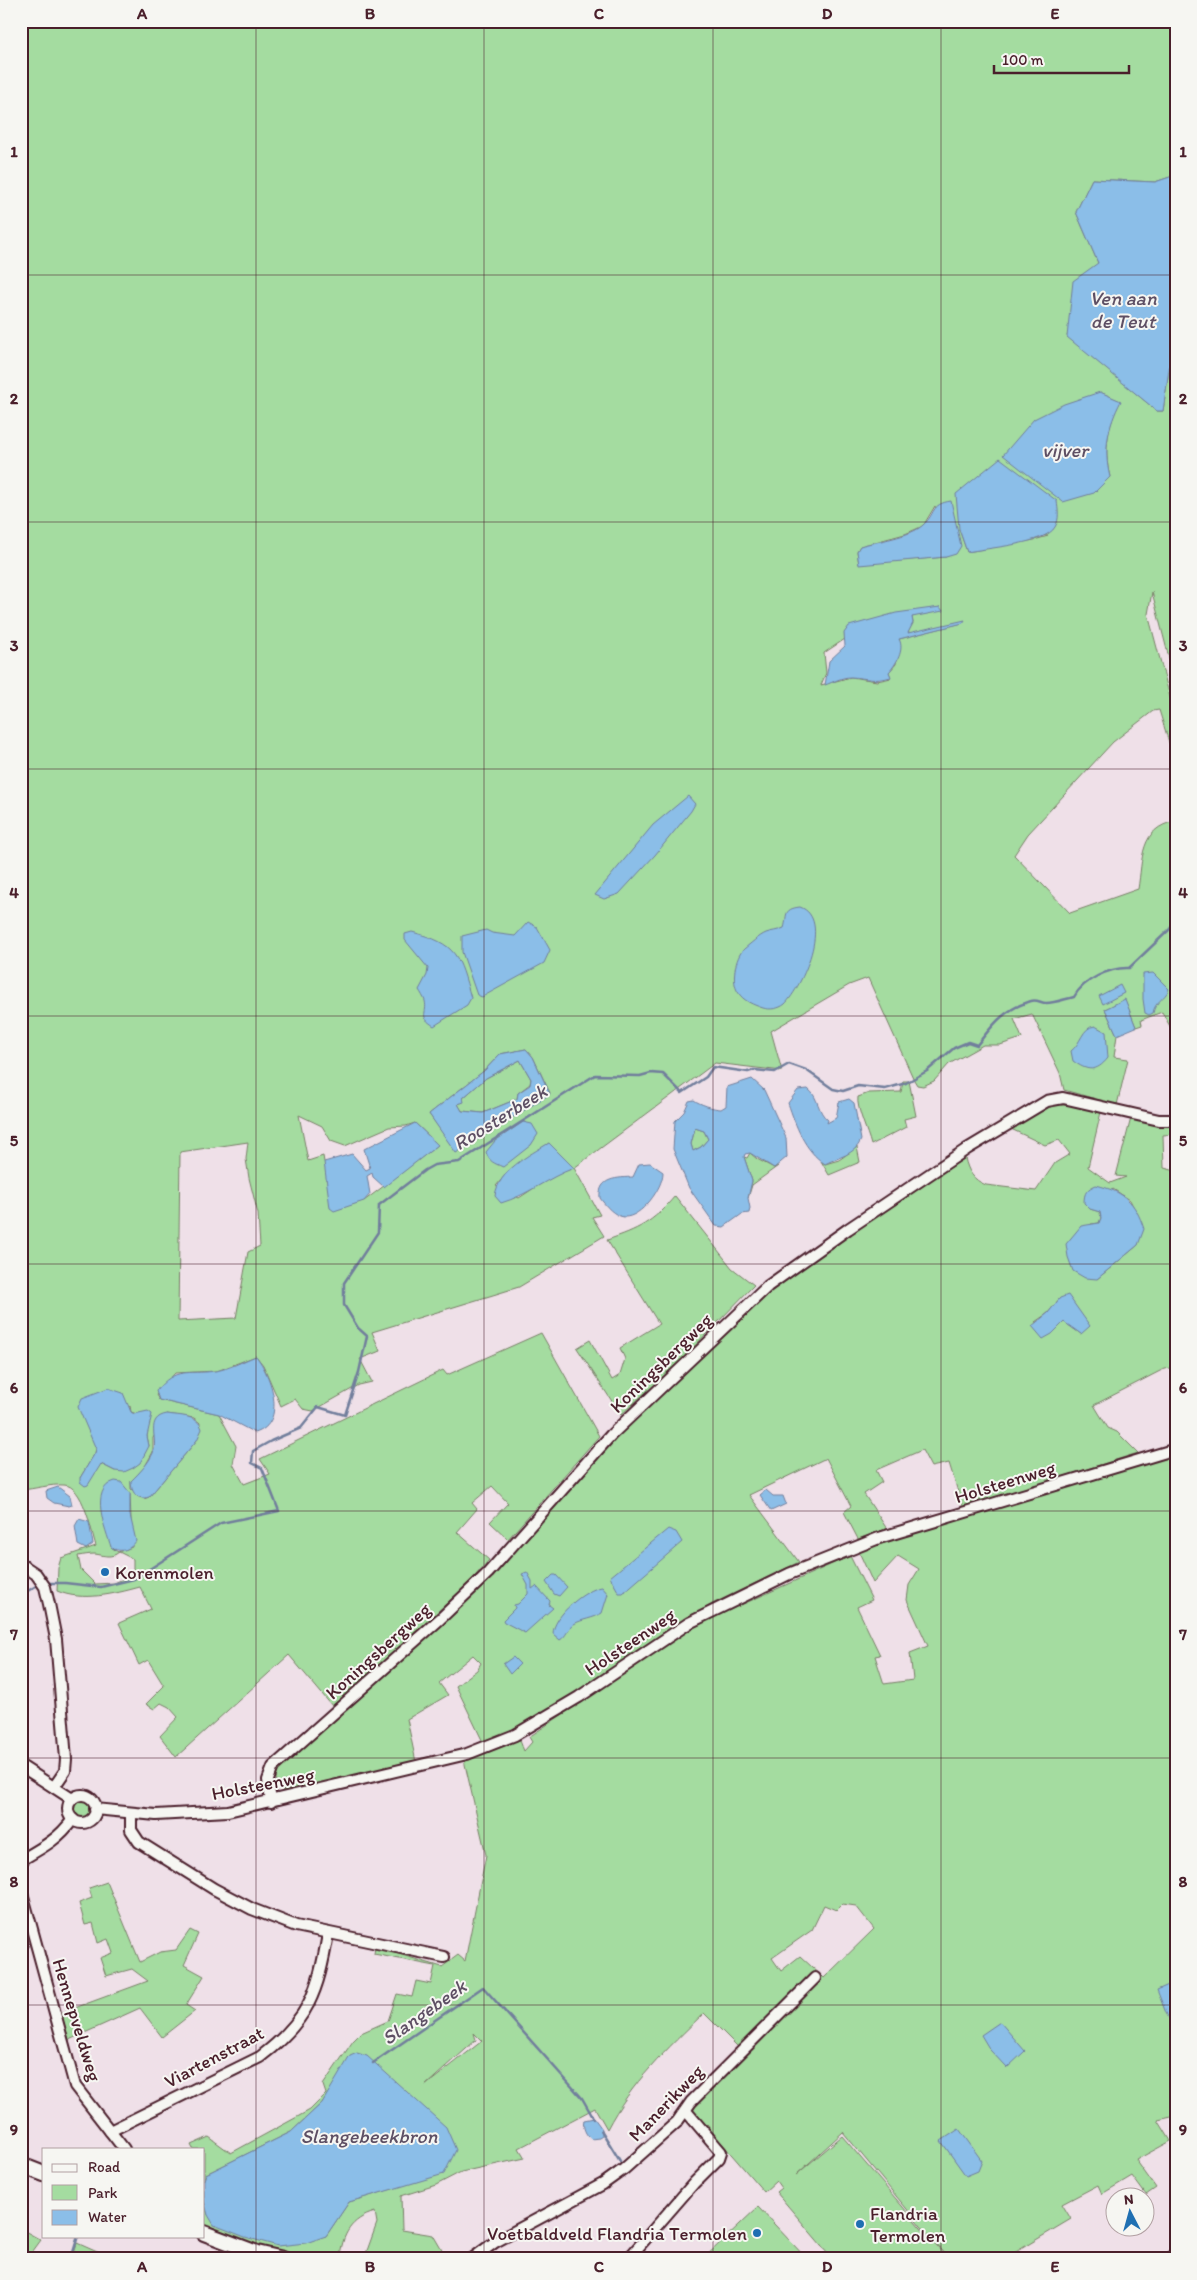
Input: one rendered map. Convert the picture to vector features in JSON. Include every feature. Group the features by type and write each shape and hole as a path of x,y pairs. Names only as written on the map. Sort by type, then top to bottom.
{"street":[{"name":"Koningsbergweg","path":"271,1802 268,1780 273,1767 440,1619 488,1572 611,1435 768,1286 959,1154 1047,1101 1063,1098 1160,1120 1176,1120"},
{"name":"Holsteenweg","path":"95,1809 156,1815 228,1811 467,1754 516,1735 579,1697 690,1623 789,1574 879,1538 1176,1449"},
{"path":"21,1564 36,1574 45,1587 53,1622 66,1760 65,1771 54,1787"},
{"path":"21,1766 72,1799"},
{"path":"78,1796 88,1796 94,1801 95,1809 95,1814 89,1821 81,1823 73,1819 68,1812 72,1799 78,1796"},
{"path":"131,1813 131,1830 136,1839 214,1889 252,1909 296,1926 328,1934 444,1956"},
{"path":"21,1860 51,1843 63,1833 73,1819"},
{"name":"Hennepveldweg","path":"21,1889 70,2072 82,2097 123,2148"},
{"name":"Viartenstraat","path":"110,2131 260,2058 279,2043 301,2019 314,1991 323,1961 328,1934"},
{"name":"Manerikweg","path":"472,2259 495,2242 603,2184 624,2169 677,2122 691,2102 815,1978"},
{"path":"628,2259 694,2183 719,2158 721,2152 686,2111"},
{"path":"21,2165 42,2173"},
{"path":"205,2233 258,2253 283,2259"},
{"path":"1170,2259 1176,2254"}],"green space":[{"path":"21,21 1176,21 1176,175 1155,182 1092,179 1076,212 1098,263 1067,336 1157,411 1163,411 1170,363 1176,354 1176,685 1152,592 1148,614 1176,720 1176,765 1159,710 1153,711 1113,742 1028,834 1014,855 1070,913 1138,889 1142,856 1149,838 1155,830 1176,821 1176,1037 1162,1012 1141,1020 1142,1025 1136,1027 1125,1000 1105,1009 1117,1035 1114,1057 1128,1059 1117,1105 1064,1090 1060,1073 1032,1014 1014,1019 1022,1038 1000,1045 983,1045 949,1064 934,1081 923,1086 917,1085 868,978 849,985 771,1031 782,1071 715,1063 574,1168 600,1215 592,1217 604,1236 519,1287 372,1332 380,1351 360,1359 372,1382 359,1385 313,1411 303,1409 295,1399 281,1406 263,1365 256,1356 217,1371 175,1373 156,1395 159,1400 219,1414 236,1446 233,1464 244,1484 270,1474 260,1459 443,1370 447,1375 541,1333 599,1436 508,1539 490,1522 508,1503 492,1486 472,1503 477,1509 457,1532 489,1560 469,1583 333,1707 289,1655 176,1757 160,1736 178,1717 169,1707 161,1703 154,1709 146,1704 164,1686 148,1660 139,1665 119,1623 151,1609 140,1587 99,1596 77,1596 57,1591 58,1568 61,1558 96,1546 89,1520 81,1500 71,1487 59,1485 21,1490","holes":["1100,392 1120,401 1112,419 1108,438 1107,457 1110,477 1094,493","935,506 946,557 859,564 857,551 860,546 905,534 923,526","959,529 1048,536 967,552","940,607 912,617 913,623 907,634 964,621 899,639 896,664 889,672 891,678 877,681 851,677 821,685 826,673 824,653 845,639","526,1049 533,1057 550,1093 457,1152 429,1114 485,1070 500,1054","299,1115 322,1126 331,1141 345,1146 389,1127 406,1126 415,1123 438,1145 364,1201 324,1162 323,1156 308,1161","248,1142 246,1159 258,1214 260,1246 248,1252 236,1318 178,1321 180,1152","549,1143 573,1168 552,1176 519,1198 496,1186 508,1172","130,1406 131,1412 137,1414 148,1426 149,1446 115,1471 101,1464 80,1478 96,1449","167,1414 194,1418 200,1423 197,1440 149,1497 144,1499 131,1489 131,1481 144,1468 153,1452 153,1438","130,1493 132,1547 118,1552 111,1547","119,1552 133,1559 133,1575 114,1583 95,1584 81,1570 78,1556 95,1554 110,1556"]},
{"path":"520,1060 531,1079 530,1084 518,1093 517,1099 483,1113 462,1111 458,1104 463,1102 463,1098 486,1078"},
{"path":"903,1081 909,1081 916,1116 904,1119 906,1127 871,1145 860,1114 858,1097 869,1093 901,1092"},
{"path":"1052,1105 1071,1105 1101,1112 1088,1167 1110,1183 1126,1177 1116,1176 1131,1118 1144,1122 1176,1125 1176,1134 1163,1135 1164,1168 1176,1171 1176,1240 1167,1243 1176,1253 1176,1366 1162,1370 1094,1405 1108,1428 1117,1432 1138,1453 963,1508 949,1463 931,1467 922,1450 876,1470 882,1482 864,1494 887,1529 858,1539 844,1512 851,1506 826,1458 749,1495 799,1562 712,1604 647,1644 575,1694 509,1732 483,1742 456,1686 477,1670 481,1663 473,1655 439,1683 448,1695 407,1719 416,1762 291,1793 279,1789 276,1782 277,1775 284,1763 468,1599 533,1532 570,1486 609,1444 771,1289 849,1234 965,1158 972,1174 981,1183 1036,1191 1055,1163 1070,1154 1059,1140 1045,1145 1011,1129","holes":["1113,1189 1130,1200 1134,1208 1138,1245 1097,1279 1091,1224 1099,1223 1101,1218 1100,1212 1090,1209","1060,1298 1081,1334 1064,1322 1035,1322 1048,1313"]},
{"path":"695,1128 704,1131 708,1139 701,1147 693,1151 691,1144"},
{"path":"857,1147 860,1162 829,1175 821,1161 825,1164 839,1160"},
{"path":"750,1153 774,1168 778,1166 752,1185 748,1198 752,1181 744,1157 747,1158"},
{"path":"675,1196 732,1268 754,1285 681,1360 621,1415 577,1348 590,1340 612,1380 620,1375 625,1359 620,1348 659,1324 607,1240 628,1232 652,1219"},
{"path":"1176,1453 1176,1986 1172,1983 1176,2030 1176,2116 1158,2120 1171,2141 1136,2160 1156,2188 1141,2188 1132,2176 1112,2188 1104,2188 1104,2193 1102,2194 1098,2185 1062,2204 1071,2219 1014,2253 1015,2259 941,2259 945,2255 843,2132 796,2175 842,2136 944,2255 940,2259 833,2259 776,2192 781,2188 776,2181 764,2192 693,2110 693,2105 758,2043 753,2038 740,2049 704,2013 663,2053 638,2082 607,2129 595,2108 519,2148 525,2158 461,2172 436,2185 401,2196 402,2230 433,2235 447,2259 364,2259 377,2223 375,2212 360,2219 349,2229 343,2242 340,2259 288,2253 205,2225 205,2204 208,2215 326,2236 349,2202 444,2173 347,2064 322,2103 291,2132 206,2174 205,2177 205,2148 192,2148 191,2145 209,2137 231,2153 310,2110 326,2094 323,2085 353,2041 361,2033 388,2021 397,1994 412,1997 416,1981 431,1984 435,1966 374,1954 375,1947 442,1967 458,1955 465,1961 486,1855 464,1760 519,1738 524,1751 532,1742 529,1737 690,1628 850,1556 872,1600 857,1607 880,1655 875,1656 884,1684 913,1680 910,1653 928,1646 907,1600 909,1585 919,1569 898,1556 873,1583 859,1552 885,1542","holes":["842,1904 856,1906 874,1929 824,1978 800,1956 781,1971 772,1958 812,1930 824,1905 836,1910","474,2033 482,2041 425,2086 476,2040"]},
{"path":"79,1801 85,1801 90,1806 88,1815 79,1817 74,1812 74,1806"},
{"path":"107,1882 140,1962 160,1952 176,1950 190,1930 198,1934 184,1965 204,1976 186,2005 195,2011 162,2037 140,2008 69,2040 61,2013 148,1981 132,1969 106,1976 100,1958 113,1953 108,1939 98,1943 93,1923 85,1925 79,1903 92,1898 89,1888"},
{"name":"Voetbaldveld Flandria Termolen","path":"758,2207 807,2259 703,2259"},
{"path":"21,2229 41,2240 27,2259 21,2259"},
{"path":"77,2243 113,2259 72,2259"}],"water":[{"name":"Ven aan de Teut","path":"1176,175 1176,354 1170,363 1163,411 1157,411 1067,337 1073,281 1098,263 1076,212 1092,179 1155,182"},
{"name":"vijver","path":"1100,392 1121,401 1113,419 1108,438 1107,457 1110,477 1094,493 1063,502 1003,455 1034,419 1064,404"},
{"path":"1000,458 1057,501 1057,524 1049,533 1040,538 967,552 959,529 956,494"},
{"path":"951,501 961,546 956,554 946,557 859,565 857,551 860,546 910,533 927,521 936,507 944,502"},
{"path":"940,607 943,611 912,617 913,623 908,633 965,620 963,623 899,639 901,648 897,661 889,672 891,677 875,679 847,677 825,685 829,661 845,646 844,633 849,626 896,613"},
{"path":"688,796 695,804 691,811 655,855 619,894 604,899 595,895 653,825"},
{"path":"800,907 810,914 814,925 814,938 806,969 785,1004 774,1009 756,1006 743,998 736,988 734,976 738,958 744,949 763,934 784,928 788,911"},
{"path":"528,922 537,927 550,950 544,963 482,997 477,995 462,952 462,936 486,930 492,933 515,936"},
{"path":"412,932 439,941 448,947 459,962 471,998 467,1005 434,1026 426,1020 426,1005 419,990 427,975 428,968 405,940 405,934"},
{"path":"1153,973 1169,989 1153,1013 1149,1015 1145,1013 1143,974"},
{"path":"1120,985 1124,993 1103,1004 1099,996"},
{"path":"1125,999 1136,1027 1117,1035 1105,1009"},
{"path":"1095,1026 1106,1032 1108,1058 1104,1063 1091,1069 1073,1061 1071,1051 1087,1029"},
{"path":"526,1049 533,1057 550,1094 456,1153 429,1114 485,1070 500,1054","holes":["520,1060 531,1079 530,1085 518,1093 517,1099 483,1113 462,1111 458,1104 464,1102 463,1098 486,1078"]},
{"path":"752,1079 764,1090 786,1138 787,1157 774,1168 750,1153 745,1154 744,1157 752,1181 748,1198 749,1213 742,1214 724,1227 716,1226 689,1188 673,1149 675,1121 684,1112 689,1101 694,1100 707,1106 721,1109 726,1106 727,1087","holes":["695,1128 704,1131 708,1139 701,1147 693,1151 691,1144"]},
{"path":"808,1089 812,1092 824,1117 828,1120 827,1123 836,1118 839,1102 849,1099 854,1103 861,1140 855,1149 846,1155 825,1164 806,1145 788,1103 798,1090"},
{"path":"523,1122 532,1124 538,1134 531,1145 503,1167 492,1162 486,1152 495,1141"},
{"path":"415,1123 438,1145 384,1187 373,1177 372,1173 367,1176 370,1194 364,1201 334,1211 330,1208 324,1162 352,1154 366,1170 370,1168 364,1149"},
{"path":"549,1143 574,1168 520,1196 501,1203 495,1196 497,1187 508,1171"},
{"path":"650,1163 663,1172 659,1186 650,1201 637,1213 624,1217 607,1207 600,1198 602,1186 610,1180 633,1177 639,1164"},
{"path":"1096,1185 1114,1191 1127,1199 1137,1211 1144,1229 1138,1245 1097,1279 1085,1278 1073,1271 1066,1244 1081,1226 1099,1223 1101,1218 1100,1212 1090,1209 1084,1203 1087,1191"},
{"path":"1068,1295 1090,1326 1081,1334 1064,1322 1052,1334 1043,1339 1032,1326 1048,1313 1060,1298"},
{"path":"256,1356 262,1364 271,1386 274,1409 271,1419 265,1428 255,1433 219,1414 159,1400 156,1391 163,1383 176,1375 220,1370"},
{"path":"108,1388 123,1393 131,1412 134,1414 148,1411 152,1414 147,1436 149,1446 140,1463 124,1472 115,1471 101,1464 88,1485 85,1486 80,1482 80,1478 96,1449 78,1407 82,1398"},
{"path":"167,1414 193,1419 200,1424 202,1429 197,1440 149,1497 141,1498 135,1495 131,1481 141,1471 153,1453 154,1425 156,1420 160,1416"},
{"path":"115,1481 121,1482 130,1493 130,1515 136,1541 129,1548 122,1550 111,1547 101,1511 102,1492 107,1485"},
{"path":"58,1487 70,1496 72,1505 54,1503 47,1498 46,1491"},
{"path":"766,1490 773,1496 783,1496 786,1504 771,1511 760,1495"},
{"path":"79,1519 89,1522 93,1544 86,1549 78,1545 75,1526"},
{"path":"668,1529 676,1532 682,1542 623,1593 619,1593 610,1577"},
{"path":"527,1572 532,1581 532,1589 536,1586 550,1601 549,1605 553,1608 525,1633 503,1620 515,1608 514,1605 518,1604 528,1594 528,1585 522,1574"},
{"path":"553,1575 556,1575 567,1587 559,1596 554,1594 546,1582"},
{"path":"602,1587 608,1594 602,1613 574,1624 560,1640 553,1634 558,1619 571,1605 587,1593"},
{"path":"513,1657 520,1664 510,1674 503,1664"},
{"path":"1173,1983 1176,1986 1176,2031 1166,2013 1157,1990"},
{"path":"1000,2022 1025,2051 1007,2068 990,2050 981,2035"},
{"name":"Slangebeekbron","path":"357,2053 367,2056 446,2127 456,2150 444,2174 349,2202 326,2236 306,2243 278,2246 245,2237 214,2225 205,2204 206,2174 291,2132 322,2103 350,2056"},
{"path":"594,2118 602,2129 602,2136 591,2139 585,2131 584,2120"},
{"path":"959,2129 982,2161 978,2171 966,2176 941,2141"}],"waterway":[{"name":"Roosterbeek","path":"49,1583 101,1587 134,1579 221,1523 279,1511 262,1468 252,1463 253,1451 301,1428 318,1407 345,1415 359,1372 367,1336 358,1328 344,1305 344,1283 378,1232 379,1205 425,1170 434,1165 459,1162 595,1075 640,1076 651,1073 663,1074 682,1093 706,1077 713,1067 748,1072 754,1070 775,1072 789,1064 806,1070 833,1089 843,1091 858,1086 885,1089 906,1083 927,1071 954,1048 968,1042 977,1045 995,1024 1014,1008 1033,1001 1049,1003 1074,997 1090,980 1106,972 1129,968 1170,929 1176,917"},
{"name":"Roosterbeek","path":"21,1595 36,1586"},
{"name":"Slangebeek","path":"373,2063 483,1987 582,2098 594,2119"},
{"name":"Slangebeek","path":"601,2130 620,2161"},
{"path":"71,2259 77,2238"}],"place":[{"name":"Korenmolen","path":"105,1572"},
{"name":"Flandria Termolen","path":"860,2224"},
{"name":"Voetbaldveld Flandria Termolen","path":"757,2233"}]}
